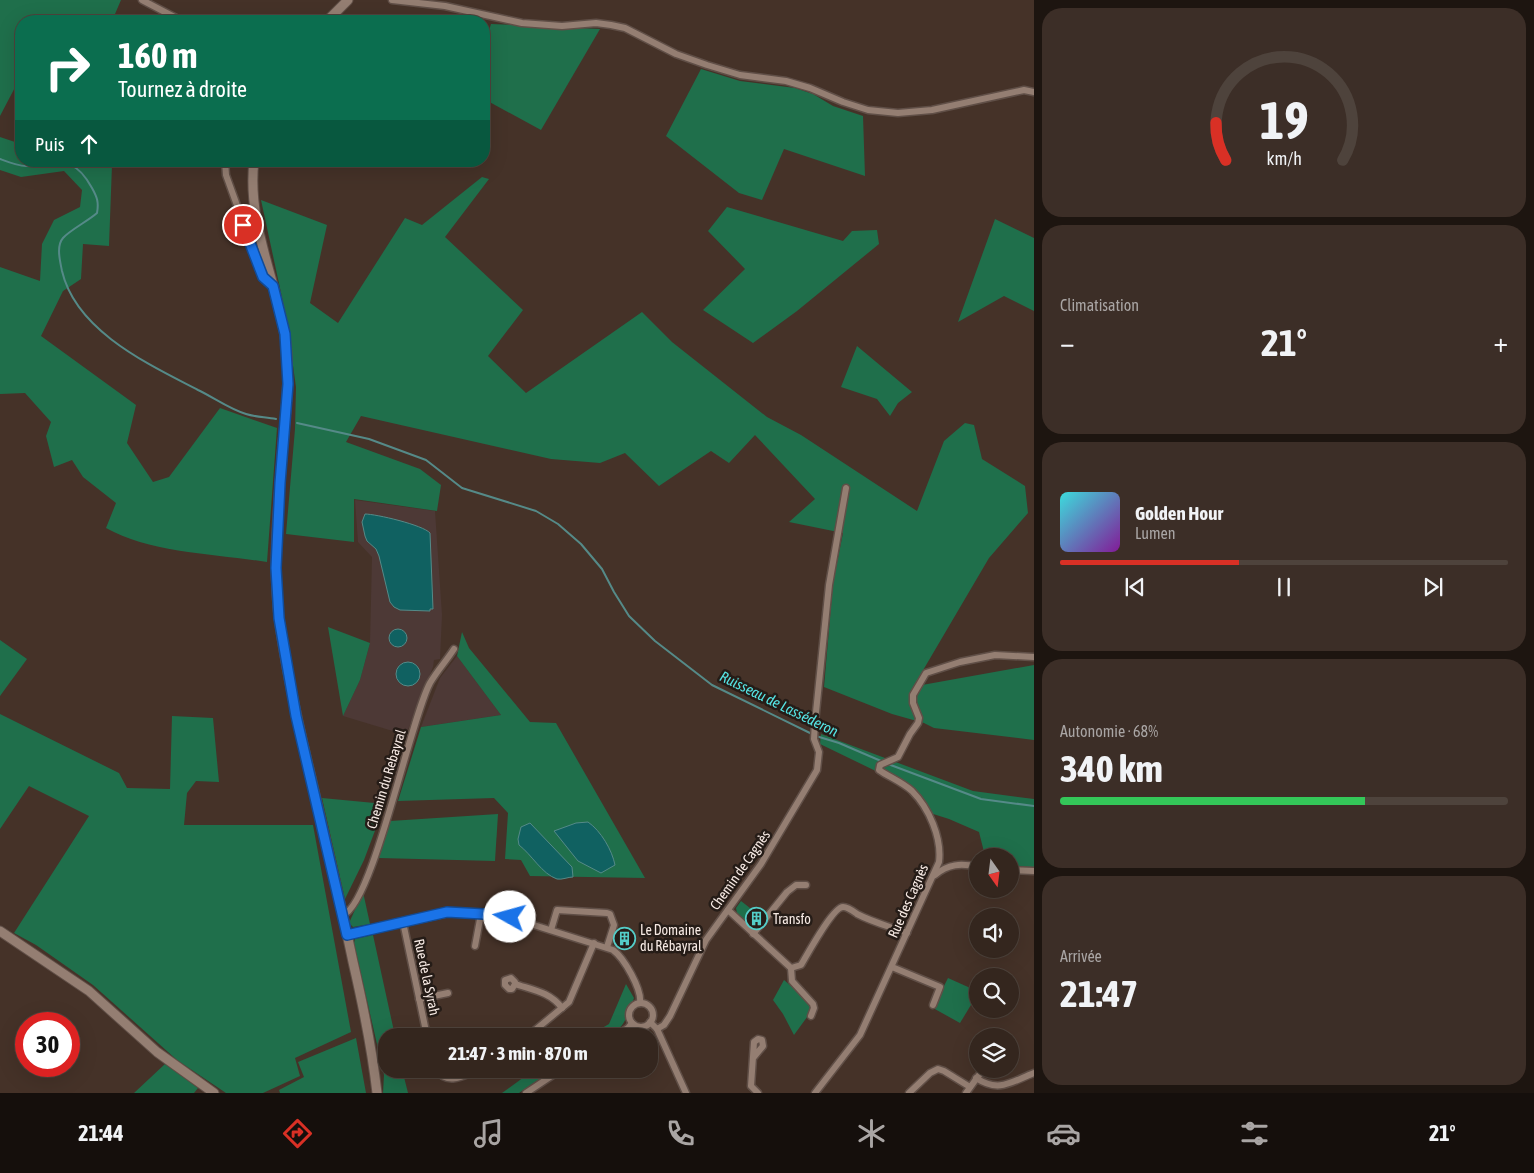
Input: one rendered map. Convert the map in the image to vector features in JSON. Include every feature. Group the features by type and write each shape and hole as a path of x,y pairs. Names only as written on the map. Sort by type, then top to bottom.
{"street":[{"path":"142,0 171,15"},
{"path":"333,15 348,0"},
{"path":"392,0 445,6 486,15"},
{"path":"490,16 522,23 562,26 596,23 625,28 676,54 706,65 740,75 786,81 868,110 898,113 932,110 989,96 1024,90 1034,92"},
{"path":"226,167 229,184 263,277 273,286"},
{"path":"254,167 252,183 257,221 285,334 287,357 288,384 280,483 276,568 279,618 296,716 365,1016 376,1093"},
{"name":"Chemin de Cagnès","path":"658,1028 666,1023 706,940 766,856 817,770 819,760 818,747 814,736 829,585 846,488"},
{"name":"Chemin du Rebayral","path":"343,916 354,906 374,859 430,683 454,649"},
{"name":"Rue des Cagnès","path":"814,1093 860,1035 930,879 936,870 940,852 939,843 929,817 912,791 880,770 880,765 898,757 918,723 919,718 912,703 913,695 926,673 960,662 995,655 1034,657"},
{"path":"930,879 943,869 955,864 969,865"},
{"path":"1019,870 1034,871"},
{"path":"753,934 786,892 796,885 806,885"},
{"path":"791,968 801,965 826,925 841,907 845,906 857,914 907,933"},
{"path":"551,930 557,910 607,912 610,914 614,925 607,947"},
{"path":"728,910 791,968 792,982 813,1004 814,1008 811,1016"},
{"path":"347,935 447,912 502,915 607,947 617,952 626,964 640,995 640,1003"},
{"path":"475,946 481,914"},
{"name":"Rue de la Syrah","path":"403,922 425,1028"},
{"path":"0,931 89,991 157,1052 214,1093"},
{"path":"538,1028 569,1002 594,943"},
{"path":"892,967 942,984 933,1005"},
{"path":"515,984 545,993 562,1008"},
{"path":"419,999 448,993"},
{"path":"640,1003 650,1008 653,1015 650,1022 640,1027 632,1023 629,1012 633,1006 640,1003"},
{"path":"650,1022 656,1028"},
{"path":"628,1028 632,1023"},
{"path":"658,1031 685,1093"},
{"path":"753,1058 751,1086 755,1092"},
{"path":"909,1093 930,1073 938,1069 944,1071 968,1090 976,1078 984,1084 1000,1088 1034,1073"},
{"path":"526,1093 547,1078"},
{"path":"534,1086 540,1093"}],"shaded area":[{"path":"355,500 435,511 442,615 440,659 434,660 433,667 406,735 343,716 360,680 370,643 372,557 358,542"},
{"path":"457,656 501,715 421,727 440,678"}],"green space":[{"path":"0,0 121,0 115,15 15,15 15,87 0,116"},
{"path":"491,24 600,29 541,130 490,102"},
{"path":"701,69 740,81 795,88 813,94 833,106 863,116 865,176 784,149 762,200 739,193 666,136"},
{"path":"0,137 15,142 15,167 112,167 109,246 83,244 81,279 63,291 41,336 136,405 127,443 153,482 169,477 220,408 277,428 267,562 163,548 143,543 106,528 116,503 83,477 72,460 54,467 46,436 51,422 25,393 0,394 0,267 40,281 42,244 54,220 80,207 82,190 64,171 21,177 0,170"},
{"path":"482,177 489,179 445,237 523,310 488,356 526,393 642,312 672,342 767,417 801,435 917,511 944,441 965,423 974,425 982,459 1025,486 1028,513 989,558 922,672 922,685 1034,665 1034,740 934,728 924,723 892,714 824,687 833,583 843,533 789,522 815,499 755,435 729,463 711,451 659,486 625,453 600,463 551,459 361,416 346,442 420,469 441,485 437,511 354,499 354,542 286,534 295,429 296,387 286,316 261,200 327,225 310,303 338,323 405,218 422,225"},
{"path":"727,207 843,241 852,231 877,230 879,244 797,311 753,343 703,310 745,269 708,231"},
{"path":"995,219 1034,238 1034,311 1004,296 958,322"},
{"path":"857,346 912,392 898,403 890,416 877,399 841,387"},
{"path":"328,627 370,643 360,680 343,716"},
{"path":"462,632 469,648 530,722 556,723 645,878 530,876 521,860 505,859 508,813 494,798 398,801 421,727 501,715 457,656"},
{"path":"0,640 27,659 0,696"},
{"path":"0,714 119,773 127,788 170,789 172,716 213,718 219,782 196,781 187,793 184,825 313,825 351,1032 295,1058 300,1076 263,1093 226,1093 177,1060 93,985 36,945 14,933 89,816 29,786 0,829"},
{"path":"821,734 973,791 1034,799 1034,870 1019,869 1019,848 983,848 979,832 930,813 908,792 886,776 820,744"},
{"path":"322,798 385,804 364,860 345,899"},
{"path":"498,814 495,861 379,858 390,821"},
{"path":"363,892 370,924 353,927 349,923"},
{"path":"741,901 759,915 755,920 758,923 756,925 750,925 737,913 736,908"},
{"path":"373,935 393,1028 378,1028 378,1049 354,943 355,939"},
{"path":"948,978 969,987 969,1008 960,1023 933,1008"},
{"path":"784,980 807,1000 811,1007 810,1013 794,1035 773,1000"},
{"path":"626,984 634,998 627,1016 620,1028 602,1028 609,1024"},
{"path":"356,1038 366,1093 280,1093 279,1090 304,1077 298,1062"},
{"path":"165,1064 198,1088 194,1093 134,1093"},
{"path":"384,1078 404,1078 408,1093 383,1093"},
{"path":"523,1078 541,1078 519,1093 502,1093"}],"water":[{"path":"365,514 409,523 430,533 433,609 430,609 430,611 400,610 390,602 379,556 376,549 367,541 365,536 362,522"},
{"path":"394,629 402,629 407,634 405,645 394,647 389,642 389,634"},
{"path":"403,662 413,662 420,669 420,679 413,686 403,686 396,679 396,669"},
{"path":"588,822 605,841 615,865 601,873 578,861 554,831 576,823"},
{"path":"530,823 572,867 573,877 557,879 552,877 519,845 518,839 521,827"}],"waterway":[{"name":"Ruisseau de Lasséderon","path":"0,159 15,164"},
{"name":"Ruisseau de Lasséderon","path":"74,167 85,177 92,188 98,206 97,213 63,238 60,245 59,254 62,271 70,292 82,311 116,343 158,369 240,412 276,419"},
{"name":"Ruisseau de Lasséderon","path":"297,423 369,439 426,460 462,488 536,511 558,524 581,544 602,569 629,616 655,641 712,685 812,734"},
{"name":"Ruisseau de Lasséderon","path":"816,736 839,743 881,761"},
{"name":"Ruisseau de Lasséderon","path":"888,764 981,799 1034,806"}],"place":[{"name":"Transfo","path":"757,919"},
{"name":"Le Domaine du Rébayral","path":"624,938"}],"route":[{"path":"243,225 263,277 273,286 285,334 288,384 280,483 276,568 279,618 296,716 347,935 447,912 510,917"}]}
